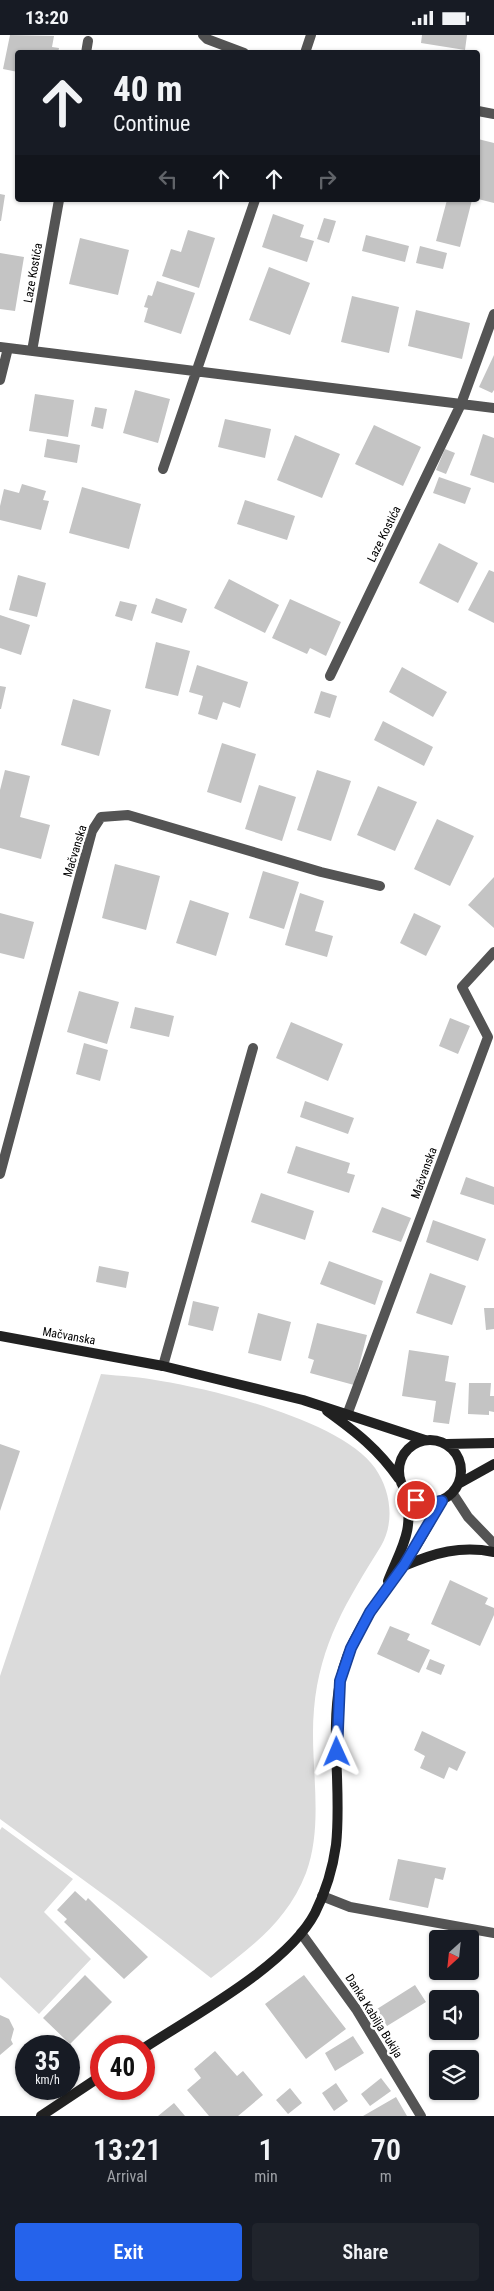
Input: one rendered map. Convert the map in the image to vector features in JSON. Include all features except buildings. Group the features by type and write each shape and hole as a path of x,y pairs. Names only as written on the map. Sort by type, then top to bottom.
{"street":[{"path":"203,35 207,39 236,50"},
{"path":"306,50 311,35"},
{"path":"86,50 88,41"},
{"path":"480,111 494,114"},
{"name":"Laze Kostića","path":"32,351 59,202"},
{"path":"163,469 254,202"},
{"name":"Laze Kostića","path":"330,676 461,403 494,314"},
{"path":"0,380 4,347 494,408"},
{"name":"Mačvanska","path":"0,1174 92,831 102,817 128,815 321,872 380,886"},
{"name":"Mačvanska","path":"347,1415 488,1037 462,987 494,952"},
{"path":"163,1366 253,1048"},
{"name":"Mačvanska","path":"0,1336 163,1366 318,1404 425,1440"},
{"path":"318,1404 370,1444 383,1457 405,1491 410,1512 408,1529 384,1591"},
{"path":"399,1479 399,1467 403,1454 413,1445 425,1440 447,1444 494,1443"},
{"path":"405,1491 416,1500 429,1503 442,1501 453,1494 460,1483 462,1470 459,1457 447,1444"},
{"path":"460,1483 494,1464"},
{"path":"453,1494 468,1517 494,1544"},
{"path":"155,2041 258,1974 301,1933 314,1914 322,1896 336,1844 337,1725 340,1681 351,1648 384,1591 404,1565 442,1501"},
{"path":"404,1565 449,1550 477,1548 494,1552"},
{"path":"322,1896 350,1907 494,1933"},
{"name":"Danka Kabilja Bukija","path":"301,1933 356,2009 420,2116"},
{"path":"41,2116 90,2083"}],"shaded area":[{"path":"101,1374 185,1385 245,1400 308,1423 336,1436 359,1451 375,1468 388,1496 389,1517 385,1537 337,1623 322,1663 317,1685 313,1729 315,1833 312,1854 306,1873 289,1906 278,1920 254,1944 211,1978 115,1903 0,1819 0,1676"},
{"path":"2,1827 73,1879 44,1912 91,1959 39,2014 0,1977 0,1830"}],"route":[{"path":"337,1752 340,1681 351,1648 370,1612 404,1565 442,1501 429,1503 416,1500"}]}
